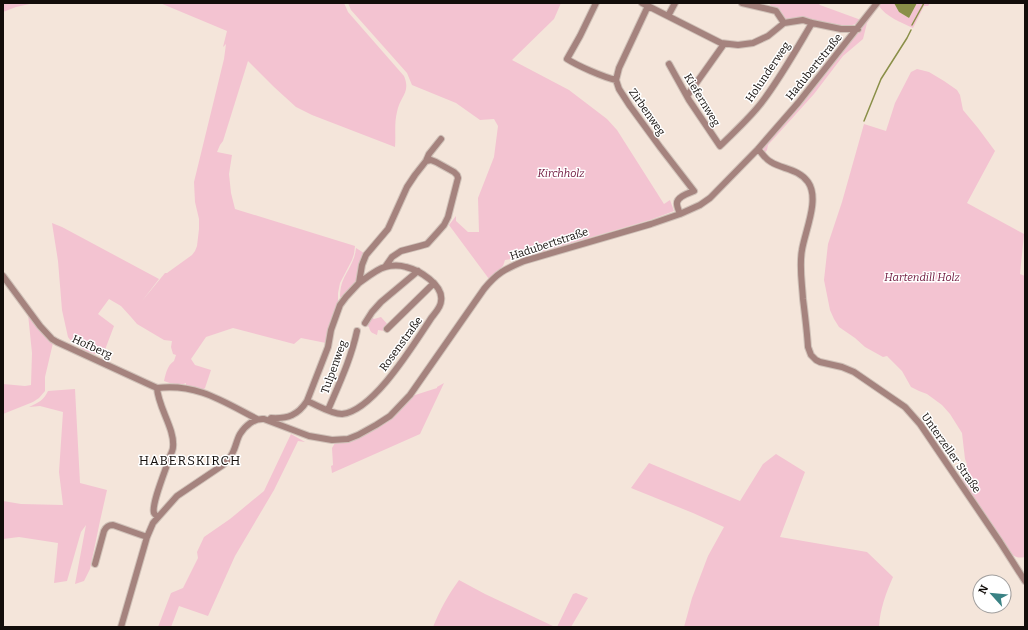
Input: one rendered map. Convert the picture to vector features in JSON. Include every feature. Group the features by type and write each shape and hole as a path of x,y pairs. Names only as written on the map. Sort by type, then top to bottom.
{"street":[{"path":"596,3 567,59 607,78 616,80 645,4 724,44 738,45 753,43 768,36 784,23 803,20 841,29 858,29"},
{"path":"668,16 675,3"},
{"path":"742,3 776,11 784,23"},
{"name":"Hadubertstraße","path":"258,419 264,418 320,439 338,440 348,439 358,435 390,416 410,395 484,289 502,271 524,261 651,224 680,214 700,205 710,198 758,149 798,103 858,29 877,3"},
{"name":"Holunderweg","path":"720,146 762,102 780,76 812,23"},
{"path":"687,96 724,44"},
{"name":"Kiefernweg","path":"669,64 689,100 720,146"},
{"name":"Zirbenweg","path":"616,80 619,89 630,106 694,191 677,201 676,205 680,214"},
{"path":"359,283 362,265 366,255 388,228 407,187 441,139"},
{"name":"Unterzeller Straße","path":"758,149 770,162 789,169 803,177 808,182 811,191 812,205 800,263 808,347 811,355 820,362 842,367 854,372 905,407 920,424 1025,581"},
{"path":"270,420 271,418 287,417 294,414 302,409 307,401 328,346 331,330 338,309 344,299 359,283 384,267 392,257 401,251 427,244 446,221 458,178 457,175 436,162 431,160 426,161"},
{"path":"384,267 397,265 405,266 418,271 434,283 387,329"},
{"path":"365,323 381,302 418,271"},
{"name":"Hofberg","path":"3,276 40,326 52,339 157,388"},
{"name":"Rosenstraße","path":"307,401 336,414 343,414 352,411 370,398 397,369 440,304 441,296 434,283"},
{"name":"Tulpenweg","path":"328,410 353,348 357,331"},
{"path":"158,517 154,514 155,504 173,447 172,434 161,405 157,388 169,386 186,388 205,393 227,402 258,419"},
{"path":"121,627 146,537 153,524 178,496 223,465 229,459 234,451 240,434 246,426 258,419"},
{"path":"95,564 104,531 108,525 113,525 146,537"}],"green space":[{"path":"3,3 34,3 3,12"},
{"path":"160,3 344,3 348,12 404,76 406,82 406,91 398,107 396,116 395,147 312,115 296,107 248,61 223,141 217,152 232,155 229,174 231,193 235,209 355,246 354,254 340,283 338,305 326,343 301,338 294,344 233,328 206,337 191,359 195,365 211,370 203,390 186,386 186,383 175,384 164,381 167,370 174,361 176,355 173,354 171,347 172,341 164,340 137,324 121,306 109,299 98,314 114,326 103,355 88,352 81,348 76,342 74,345 68,337 62,310 58,261 52,223 159,279 142,301 165,273 192,255 195,251 197,246 199,219 195,202 194,182 224,59 226,44 223,47 227,31"},
{"name":"Kirchholz","path":"348,3 561,3 554,19 512,60 569,90 607,119 617,130 664,204 670,200 674,211 650,220 524,257 505,260 503,266 489,279 449,225 456,216 456,221 468,232 479,232 478,198 494,157 498,126 494,119 480,120 456,103 412,85 407,73 351,10"},
{"path":"769,3 818,3 861,20 850,26 810,22 784,22"},
{"path":"879,3 894,3 899,12 909,18 917,3 930,3 928,6 924,6 913,28 885,13 879,6"},
{"path":"876,10 867,23 863,39 843,56 814,94 768,145 764,154 764,145 815,86"},
{"name":"Hartendill Holz","path":"917,69 929,72 957,90 960,95 963,110 995,151 967,203 1024,234 1020,274 1025,276 1025,557 1020,558 1015,556 1008,550 962,481 967,464 962,433 950,414 942,405 927,394 911,387 902,371 887,356 883,357 865,347 839,327 830,310 824,280 828,244 842,202 864,124 886,131 895,103 911,72"},
{"path":"356,248 364,253 357,281 342,298 340,297 341,285 353,260"},
{"path":"28,314 53,343 45,377 45,391 33,402 3,414 3,384 25,386 31,385 32,353"},
{"path":"370,316 374,319 381,317 389,326 384,331 378,330 377,335 374,334 369,327 365,325"},
{"path":"444,383 420,434 332,473 332,448 335,443 359,436 412,396 437,388"},
{"path":"75,389 80,483 107,490 90,569 84,581 75,584 86,525 81,532 67,581 54,583 58,543 19,537 3,539 3,501 21,504 63,505 59,472 63,412 40,406 29,407 45,397 48,391"},
{"path":"291,434 305,442 298,441 274,490 235,556 208,616 179,606 171,627 158,627 171,593 183,588 198,558 197,552 204,537 230,519 264,491"},
{"path":"776,454 805,472 780,537 867,552 893,577 884,601 879,627 684,627 692,598 708,556 724,527 631,488 649,463 740,501 763,464"},
{"path":"459,580 555,627 433,627 444,603"},
{"path":"576,593 588,598 571,627 557,627 573,594"}],"shaded area":[{"path":"894,3 917,3 909,18 899,12"}],"waterway":[{"path":"912,25 924,3"},
{"path":"864,121 881,79 911,30"}],"district":[{"name":"HABERSKIRCH","path":"190,460"}]}
